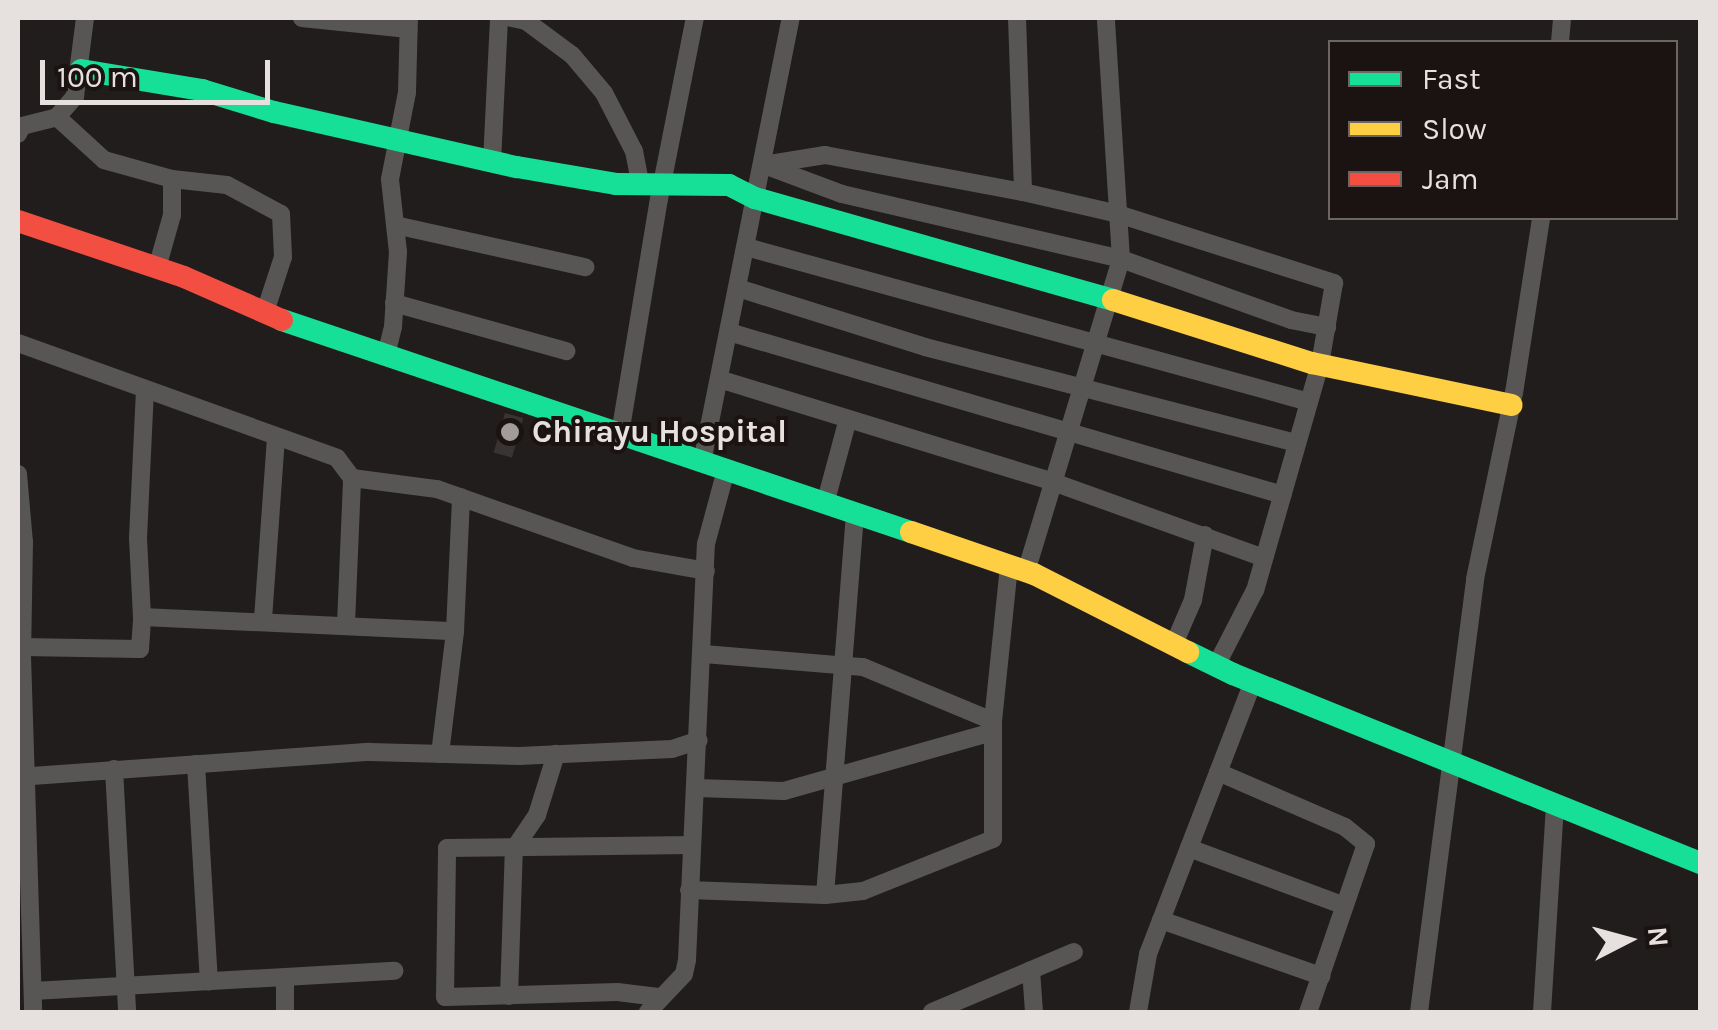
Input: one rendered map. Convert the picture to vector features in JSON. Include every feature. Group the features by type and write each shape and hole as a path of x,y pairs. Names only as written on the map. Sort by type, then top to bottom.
{"street":[{"path":"18,134 22,126 57,117 75,96 86,18"},
{"path":"302,18 409,23 407,92 390,180 394,303 386,355"},
{"path":"492,162 499,18"},
{"path":"512,18 526,21 572,55 604,93 651,183"},
{"path":"620,434 651,183 696,18"},
{"path":"702,462 791,18"},
{"path":"1018,18 1023,192"},
{"path":"689,890 824,895 862,891 992,839 993,726 1018,569 1053,482 1121,260 1106,18"},
{"path":"81,70 202,90 492,162 616,184 729,185 756,198 1320,364 1512,405"},
{"path":"57,117 104,160 172,180 227,185 281,214 283,257 265,312"},
{"path":"762,164 825,156 1023,192 1118,214 1334,283 1320,364 1255,590 1216,666"},
{"path":"762,164 842,194 1121,260 1292,320 1327,327"},
{"path":"157,268 172,215 172,180"},
{"path":"1419,1012 1475,579 1512,405 1541,220"},
{"path":"18,221 157,268 386,355 1018,569 1253,682 1700,863"},
{"path":"394,225 586,268"},
{"path":"746,247 1310,402"},
{"path":"738,288 1081,390 1298,443"},
{"path":"394,303 566,351"},
{"path":"729,332 1282,494"},
{"path":"18,343 338,458 352,478 346,624"},
{"path":"719,379 1053,482 1264,558"},
{"path":"22,647 140,649 138,538 145,388"},
{"path":"825,504 848,419"},
{"path":"263,620 276,436"},
{"path":"692,845 447,848 445,997 499,1001 617,992 653,1005 684,974 700,740 706,544 726,470"},
{"path":"18,474 23,776 33,1012"},
{"path":"352,478 438,489 633,558 706,572"},
{"path":"440,754 455,631 461,498"},
{"path":"824,895 855,514"},
{"path":"1174,644 1193,600 1205,535"},
{"path":"142,617 455,631"},
{"path":"704,654 863,667 993,726"},
{"path":"1138,1012 1148,954 1253,682"},
{"path":"697,788 784,791 993,726"},
{"path":"23,776 369,752 556,754 672,749 700,740"},
{"path":"499,1001 514,849 537,814 556,754"},
{"path":"196,764 209,982"},
{"path":"114,769 128,1012"},
{"path":"1218,772 1346,827 1366,844 1308,1012"},
{"path":"1542,1012 1554,804"},
{"path":"1189,848 1345,906"},
{"path":"1161,920 1321,976"},
{"path":"932,1012 1074,952"},
{"path":"1032,970 1034,1012"},
{"path":"33,990 394,971"},
{"path":"286,978 286,1012"}],"building":[{"path":"505,413 523,418 512,458 494,452"}],"traffic: fast":[{"path":"81,70 202,90 274,112 517,167 616,184 729,185 755,198 1113,300"},
{"path":"282,320 911,532"},
{"path":"1188,652 1233,674 1700,863"}],"traffic: slow":[{"path":"1113,300 1312,363 1512,405"},
{"path":"911,532 1034,574 1188,652"}],"traffic: jam":[{"path":"18,221 184,277 282,320"}],"place":[{"name":"Chirayu Hospital","path":"510,432"}]}
